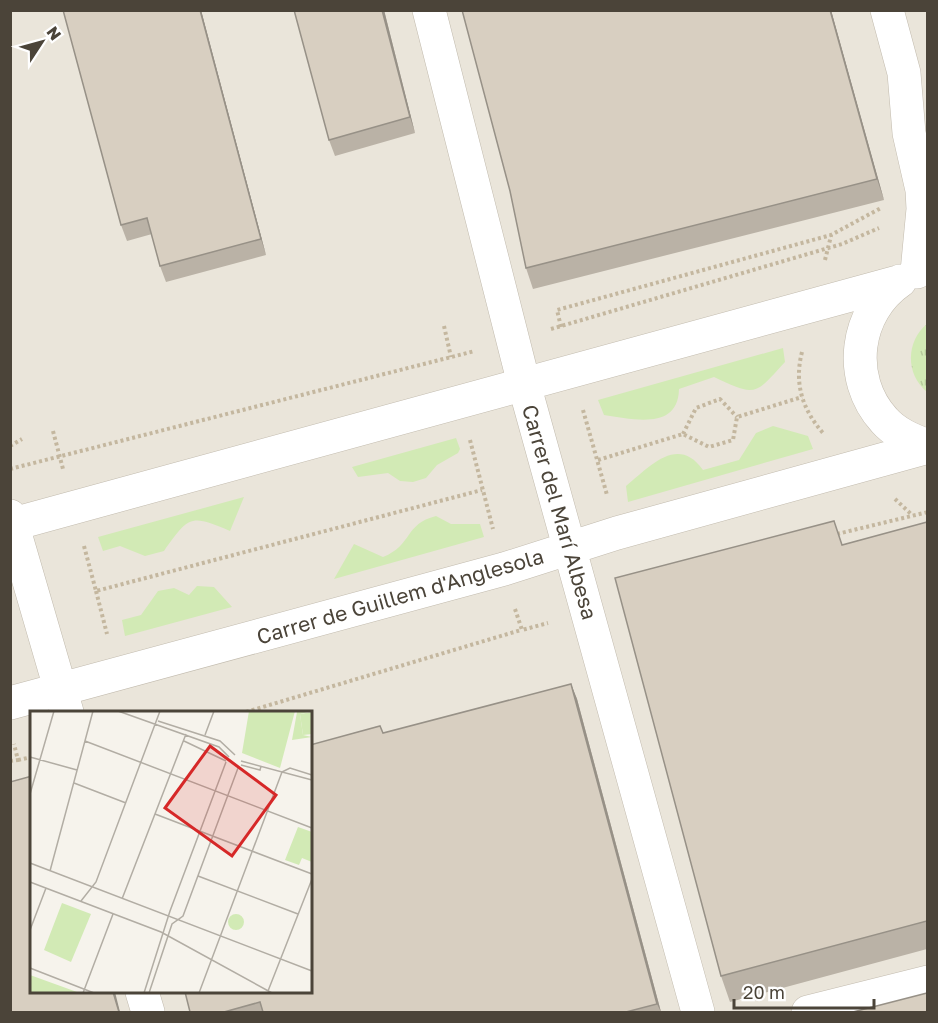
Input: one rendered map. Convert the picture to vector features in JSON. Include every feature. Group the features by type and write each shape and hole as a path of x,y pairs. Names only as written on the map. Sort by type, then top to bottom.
{"street":[{"name":"Carrer del Marí Albesa","path":"429,10 524,384 698,1012"},
{"path":"887,10 904,73 909,133 922,190 923,208 914,274 878,300 865,323 860,348 860,374 869,399 884,421 904,437 927,447"},
{"path":"64,701 11,522 74,508 914,274"},
{"name":"Carrer de Guillem d'Anglesola","path":"10,703 64,701 570,548 927,447"},
{"path":"808,1012 927,982"},
{"path":"142,993 148,1012"}],"path":[{"path":"444,326 482,490 522,630"},
{"path":"737,417 802,397"},
{"path":"683,434 696,408 720,399 737,417"},
{"path":"598,460 683,434 709,447 733,440 737,417"},
{"path":"53,431 96,591 482,490"},
{"path":"10,446 22,438"},
{"path":"831,536 927,512"},
{"path":"249,711 589,612"},
{"path":"13,741 18,759"},
{"path":"10,761 30,757"}],"shaded area":[{"path":"10,11 927,11 927,1012 11,1012"}],"green space":[{"path":"927,324 927,392 915,376 911,358 915,339"},
{"path":"783,348 785,362 760,387 747,390 714,377 679,389 677,402 671,411 662,417 640,420 604,415 598,400"},
{"path":"773,426 808,436 813,449 628,502 626,486 664,457 674,454 684,455 703,470 739,460 756,433"},
{"path":"456,438 460,449 458,453 437,465 426,478 413,482 400,481 388,473 358,477 352,467"},
{"path":"244,497 230,531 206,522 191,522 179,531 164,551 145,556 120,546 103,551 98,537"},
{"path":"436,516 451,524 480,524 484,537 334,579 354,544 383,557 399,547 418,524"},
{"path":"197,586 214,587 232,607 125,636 122,620 141,615 158,591 174,588 189,595"}],"building":[{"path":"63,10 200,10 261,239 160,266 147,218 121,225"},
{"path":"294,10 382,10 410,117 329,140"},
{"path":"462,10 830,10 877,179 526,268 510,191"},
{"path":"834,521 842,545 927,522 927,921 721,976 615,578"},
{"path":"571,684 657,1004 626,1012 263,1012 260,1002 224,1012 190,1012 185,993 312,993 312,744 380,726 383,733"},
{"path":"30,777 30,993 113,993 119,1012 10,1012 10,782"},
{"path":"927,993 927,1012 853,1012"}]}
